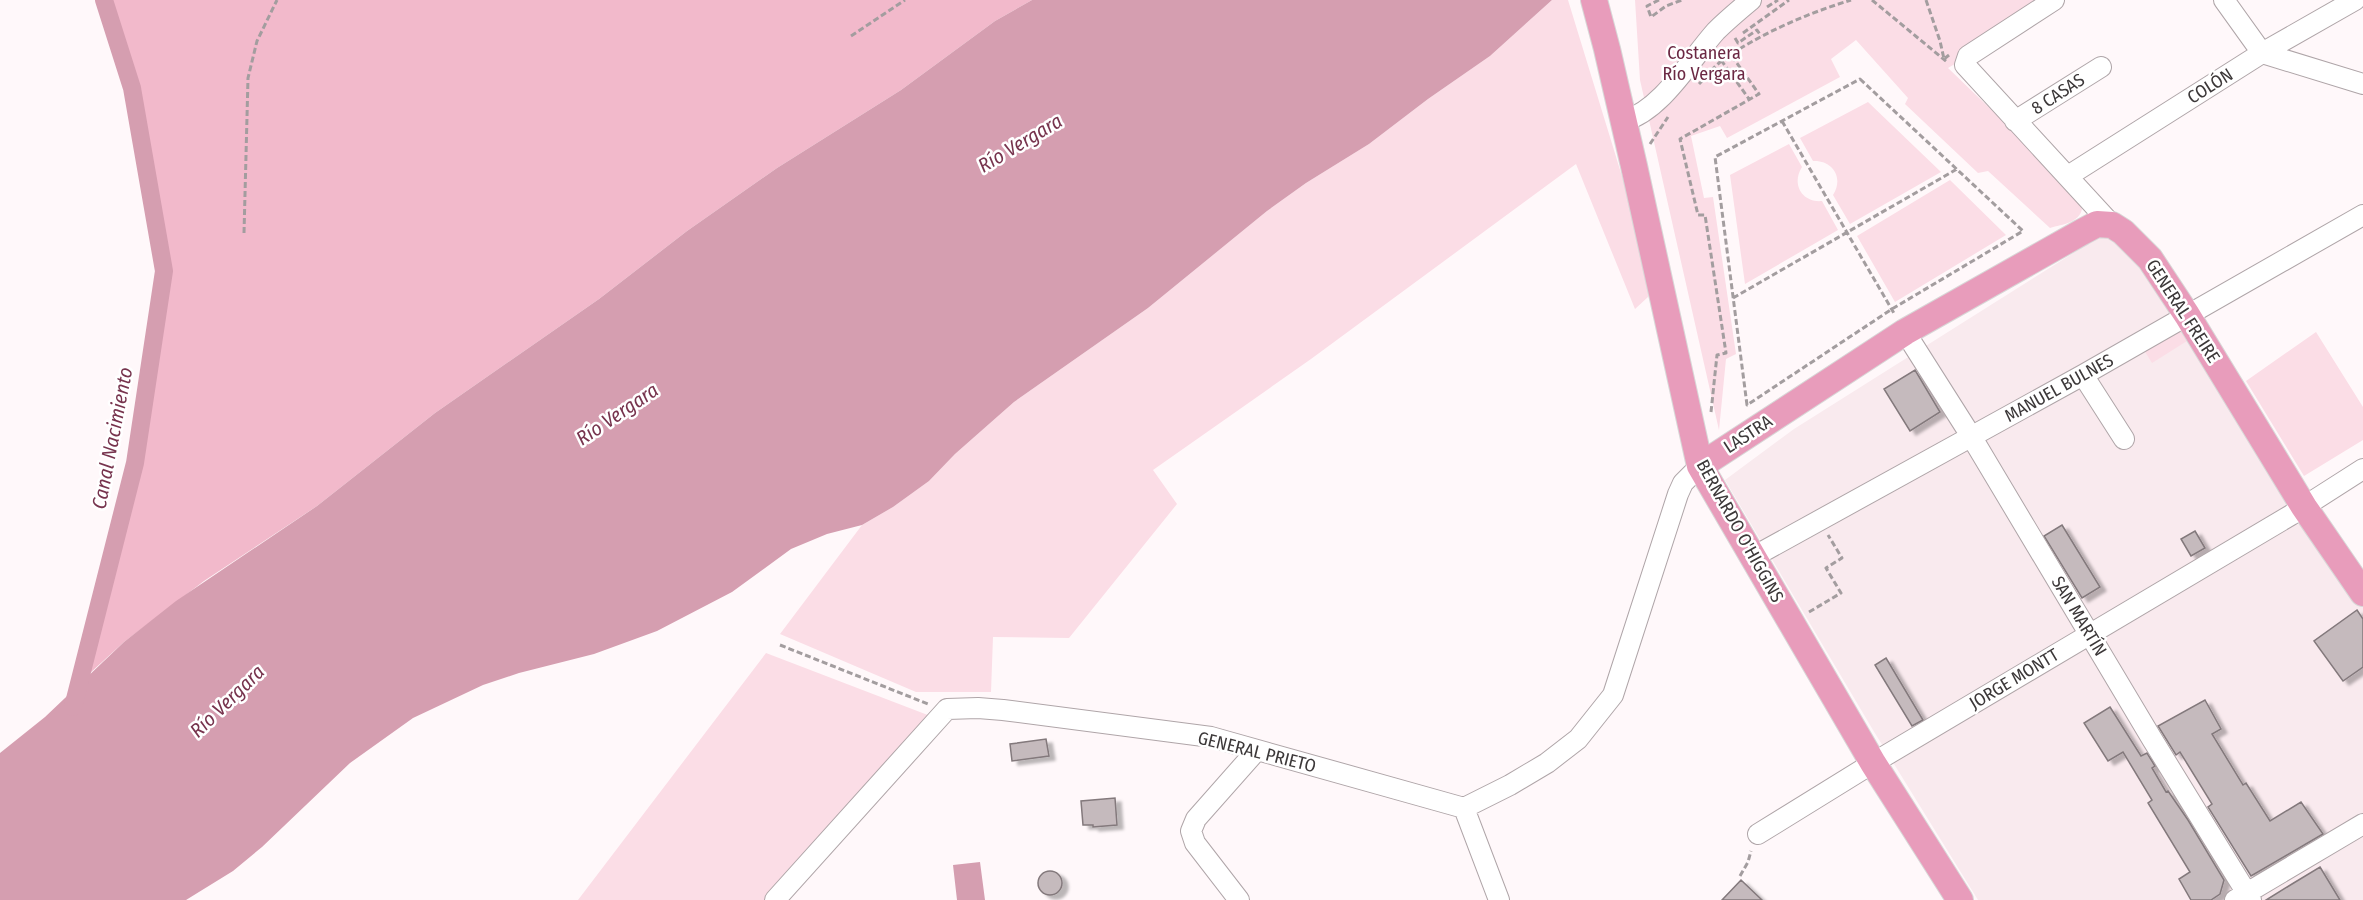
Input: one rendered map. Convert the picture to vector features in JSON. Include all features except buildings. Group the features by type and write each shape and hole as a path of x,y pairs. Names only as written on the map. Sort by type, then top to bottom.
{"main road":[{"name":"BERNARDO O'HIGGINS","path":"1594,0 1624,121 1700,466 1873,763 1960,900"},
{"name":"LASTRA","path":"1700,466 1905,332 2097,224 2112,225"},
{"name":"GENERAL FREIRE","path":"2112,225 2123,232 2150,259 2187,315 2304,507 2363,593"}],"street":[{"path":"1624,121 1638,117 1655,104 1715,33 1751,0"},
{"name":"GENERAL FREIRE","path":"2054,0 1968,56 1965,61 1966,67 2112,225"},
{"path":"2224,0 2262,53 2363,84"},
{"name":"COLÓN","path":"2068,176 2262,53 2355,0"},
{"name":"8 CASAS","path":"2015,122 2101,67"},
{"name":"MANUEL BULNES","path":"1753,557 2083,375 2363,215"},
{"name":"SAN MARTÍN","path":"1905,332 1971,436 2090,634 2244,898"},
{"path":"2083,375 2124,439"},
{"name":"LASTRA","path":"1464,808 1510,785 1555,757 1578,739 1613,695 1677,494 1683,483 1700,466"},
{"name":"JORGE MONTT","path":"1755,842 1873,763 2304,507 2363,469"},
{"path":"775,900 947,709"},
{"name":"GENERAL PRIETO","path":"947,709 1003,710 1211,738 1464,808"},
{"path":"1239,900 1195,843 1191,831 1196,819 1257,750"},
{"path":"1464,808 1499,900"},
{"path":"2244,898 2363,824"}],"path":[{"path":"244,233 248,78 257,41 277,0"},
{"path":"850,36 905,0"},
{"path":"1659,0 1647,6 1651,17 1666,6 1682,0"},
{"path":"1761,36 1757,30 1738,43 1734,39 1789,0"},
{"path":"1696,87 1721,61 1761,36 1851,0"},
{"path":"1926,0 1941,41 1944,59"},
{"path":"1711,414 1717,355 1726,353 1705,215 1698,215 1680,139 1758,94 1731,56"},
{"path":"1721,61 1749,99"},
{"path":"1860,79 1957,169 2023,231 1892,309 1747,405 1715,157 1860,79"},
{"path":"1634,166 1672,112"},
{"path":"1782,121 1905,332"},
{"path":"1733,298 1957,169"},
{"path":"1791,623 1841,593 1826,568 1842,558 1819,520"},
{"path":"780,645 920,702 947,709"},
{"path":"1740,876 1749,862 1755,842"}],"shaded area":[{"path":"104,0 1032,0 995,21 901,90 777,168 687,231 599,299 435,413 317,506 204,581 124,642 78,684 135,463 164,271 132,88"},
{"path":"2111,237 2128,243 2307,526 2363,607 2363,900 1978,900 1873,730 1725,480 1794,429 2094,240"}],"green space":[{"path":"1552,0 1568,0 1651,271 1648,297 1635,309 1576,164 1311,359 1153,470 1177,504 1069,638 993,637 991,692 916,692 780,634 862,525 893,507 929,481 955,454 1014,402 1148,308 1267,211 1306,183 1369,144 1490,56"},
{"name":"Costanera Río Vergara","path":"1635,0 2049,0 2033,17 1948,68 2002,120 2077,200 2082,209 2080,214 2070,222 2050,228 1988,171 1978,173 1905,104 1908,98 1856,40 1831,59 1840,77 1727,138 1720,126 1691,136 1704,198 1713,197 1736,354 1726,359 1719,430 1640,80"},
{"path":"1868,102 1941,172 1850,224 1833,195 1837,182 1835,171 1820,161 1813,161 1800,138"},
{"path":"1789,144 1802,167 1798,180 1800,191 1809,199 1822,201 1838,230 1745,284 1730,175"},
{"path":"1950,180 2006,235 1895,302 1857,236"},
{"path":"2179,329 2187,341 2152,363 2144,350"},
{"path":"2316,332 2363,407 2363,440 2304,476 2246,381"},
{"path":"766,653 946,722 783,900 578,900"}],"water":[{"name":"Río Vergara","path":"1032,0 1552,0 1490,56 1369,144 1306,183 1267,211 1148,308 1014,402 955,454 929,481 893,507 862,525 827,534 791,549 732,592 657,631 594,654 519,673 483,685 413,718 350,763 262,847 233,871 186,900 0,900 0,753 45,717 124,642 176,601 317,506 435,413 599,299 687,231 777,168 901,90 995,21"},
{"path":"980,862 985,900 957,900 953,865"}],"waterway":[{"name":"Canal Nacimiento","path":"73,707 135,463 164,271 132,88 104,0"}]}
